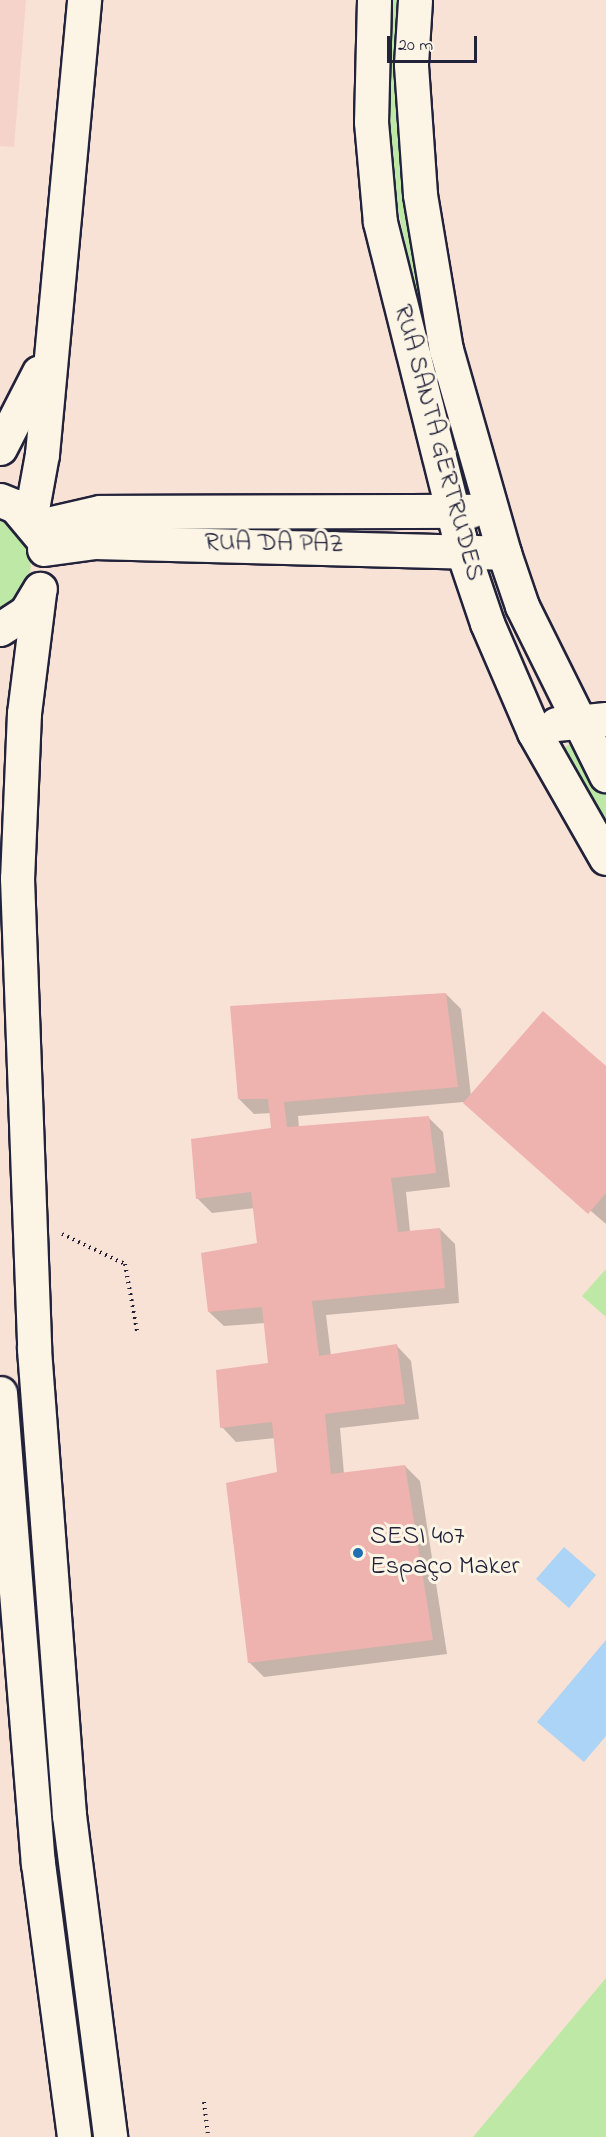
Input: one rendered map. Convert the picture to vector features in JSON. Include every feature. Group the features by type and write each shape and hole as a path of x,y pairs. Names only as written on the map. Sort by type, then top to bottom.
{"street":[{"path":"84,0 49,339 36,532 39,593 24,714 17,878 34,1349 69,1815 110,2137"},
{"name":"RUA SANTA GERTRUDES","path":"374,0 371,122 380,222 451,513 487,623 534,732 606,858"},
{"name":"RUA SANTA GERTRUDES","path":"415,0 411,64 420,194 446,350 488,509 522,606 574,718 606,775"},
{"path":"0,448 36,384 49,339"},
{"path":"0,500 36,532"},
{"name":"RUA DA PAZ","path":"36,532 100,512 451,513 488,509"},
{"name":"RUA DA PAZ","path":"36,532 94,542 462,549 504,553"},
{"path":"0,629 26,612 39,593"},
{"path":"534,732 574,718 606,718"},
{"path":"0,1393 38,1863 74,2137"}],"path":[{"path":"60,1223 61,1234 125,1264 137,1331"},
{"path":"204,2102 208,2137"}],"shaded area":[{"path":"0,0 26,0 14,147 0,146"}],"green space":[{"path":"387,0 403,0 433,354 448,416 443,422 393,185 385,99"},
{"path":"0,518 27,546 31,566 27,586 0,614"},
{"path":"568,745 580,747 606,788 606,843 560,751"},
{"path":"606,1269 606,1317 582,1296"},
{"path":"606,1978 606,2137 473,2137"}],"water":[{"path":"564,1547 596,1575 569,1608 536,1579"},
{"path":"606,1640 606,1736 584,1762 537,1722"}],"building":[{"path":"446,993 458,1087 284,1102 287,1127 429,1116 436,1173 391,1178 398,1232 440,1228 445,1288 312,1301 319,1356 397,1344 405,1404 325,1414 331,1474 405,1465 433,1640 248,1663 226,1483 277,1472 272,1422 220,1428 216,1370 268,1363 262,1307 208,1312 201,1253 257,1243 251,1192 196,1199 191,1139 271,1128 268,1099 238,1099 230,1006"},
{"path":"543,1011 606,1066 606,1193 588,1214 463,1103"}],"place":[{"name":"SESI 407 Espaço Maker","path":"358,1553"}]}
